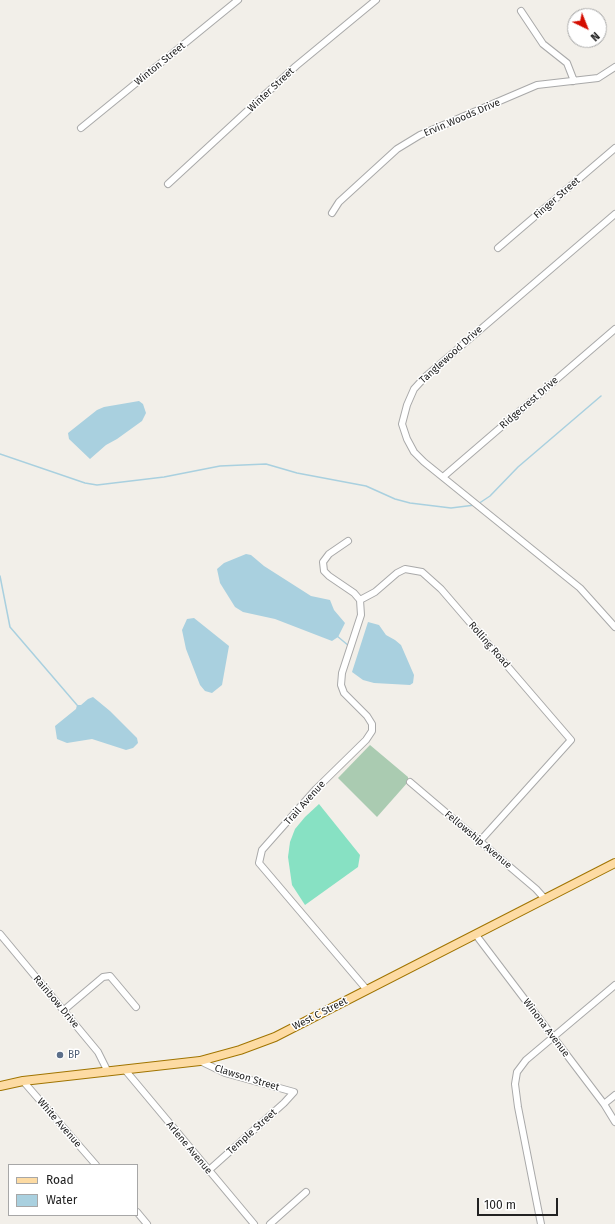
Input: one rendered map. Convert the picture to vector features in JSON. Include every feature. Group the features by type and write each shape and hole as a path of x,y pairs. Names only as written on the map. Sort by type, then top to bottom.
{"main road":[{"name":"West C Street","path":"0,1086 23,1081 126,1071 200,1061 240,1050 275,1037 615,863"}],"street":[{"name":"Winton Street","path":"82,128 238,0"},
{"name":"Winter Street","path":"168,184 296,66 376,0"},
{"path":"521,11 543,44 567,63 574,81"},
{"name":"Ervin Woods Drive","path":"332,213 338,202 397,149 420,135 537,85 598,78 615,67"},
{"name":"Finger Street","path":"498,248 615,148"},
{"name":"Tanglewood Drive","path":"615,214 425,377 414,389 407,405 402,424 407,439 414,452 424,462 580,588 615,627"},
{"name":"Ridgecrest Drive","path":"443,477 615,330"},
{"path":"348,541 329,554 323,562 324,571 354,593 360,600"},
{"name":"Rolling Road","path":"360,600 375,592 396,573 406,569 422,572 441,589 571,740 480,841"},
{"name":"Trail Avenue","path":"360,600 361,614 342,673 341,685 347,697 367,716 372,724 372,732 366,740 316,789 268,844 260,855 259,863 367,990"},
{"name":"Fellowship Avenue","path":"410,782 536,889 545,899"},
{"name":"Rainbow Drive","path":"0,934 98,1052 108,1072"},
{"name":"Winona Avenue","path":"476,935 604,1104 615,1122"},
{"path":"64,1010 103,977 110,976 136,1007"},
{"path":"541,1224 515,1084 517,1072 526,1060 615,985"},
{"name":"Clawson Street","path":"200,1061 225,1073 294,1092"},
{"name":"Arlene Avenue","path":"126,1071 208,1171 254,1224"},
{"name":"White Avenue","path":"23,1081 95,1164"},
{"name":"Temple Street","path":"208,1171 284,1103 294,1092"},
{"path":"604,1104 615,1095"},
{"path":"270,1224 306,1192"},
{"path":"138,1213 147,1224"}],"green space":[{"path":"370,745 408,777 408,782 377,817 338,778"},
{"path":"319,804 360,855 358,867 305,905 292,885 288,857 290,842 295,829"}],"water":[{"path":"139,401 143,404 146,413 142,421 106,445 90,459 69,439 68,433 97,410 104,407"},
{"path":"246,554 251,555 264,566 311,596 330,600 334,610 345,623 338,637 332,641 275,619 243,612 235,607 220,583 217,569 224,563"},
{"path":"194,618 229,646 222,685 212,693 205,691 200,685 186,649 182,630 187,619"},
{"path":"368,622 379,625 386,635 401,645 414,675 413,683 410,685 374,683 363,680 352,672"},
{"path":"93,697 110,711 137,738 138,743 133,748 126,750 92,739 67,743 57,739 55,726 76,709 77,705 81,705"}],"waterway":[{"path":"478,504 490,496 518,467 601,396"},
{"path":"0,454 85,483 97,485 164,477 220,466 266,464 297,473 366,486 395,499 410,503 451,508 475,505"},
{"path":"0,576 10,627 77,705"},
{"path":"337,636 349,646"}],"place":[{"name":"BP","path":"60,1055"}]}
